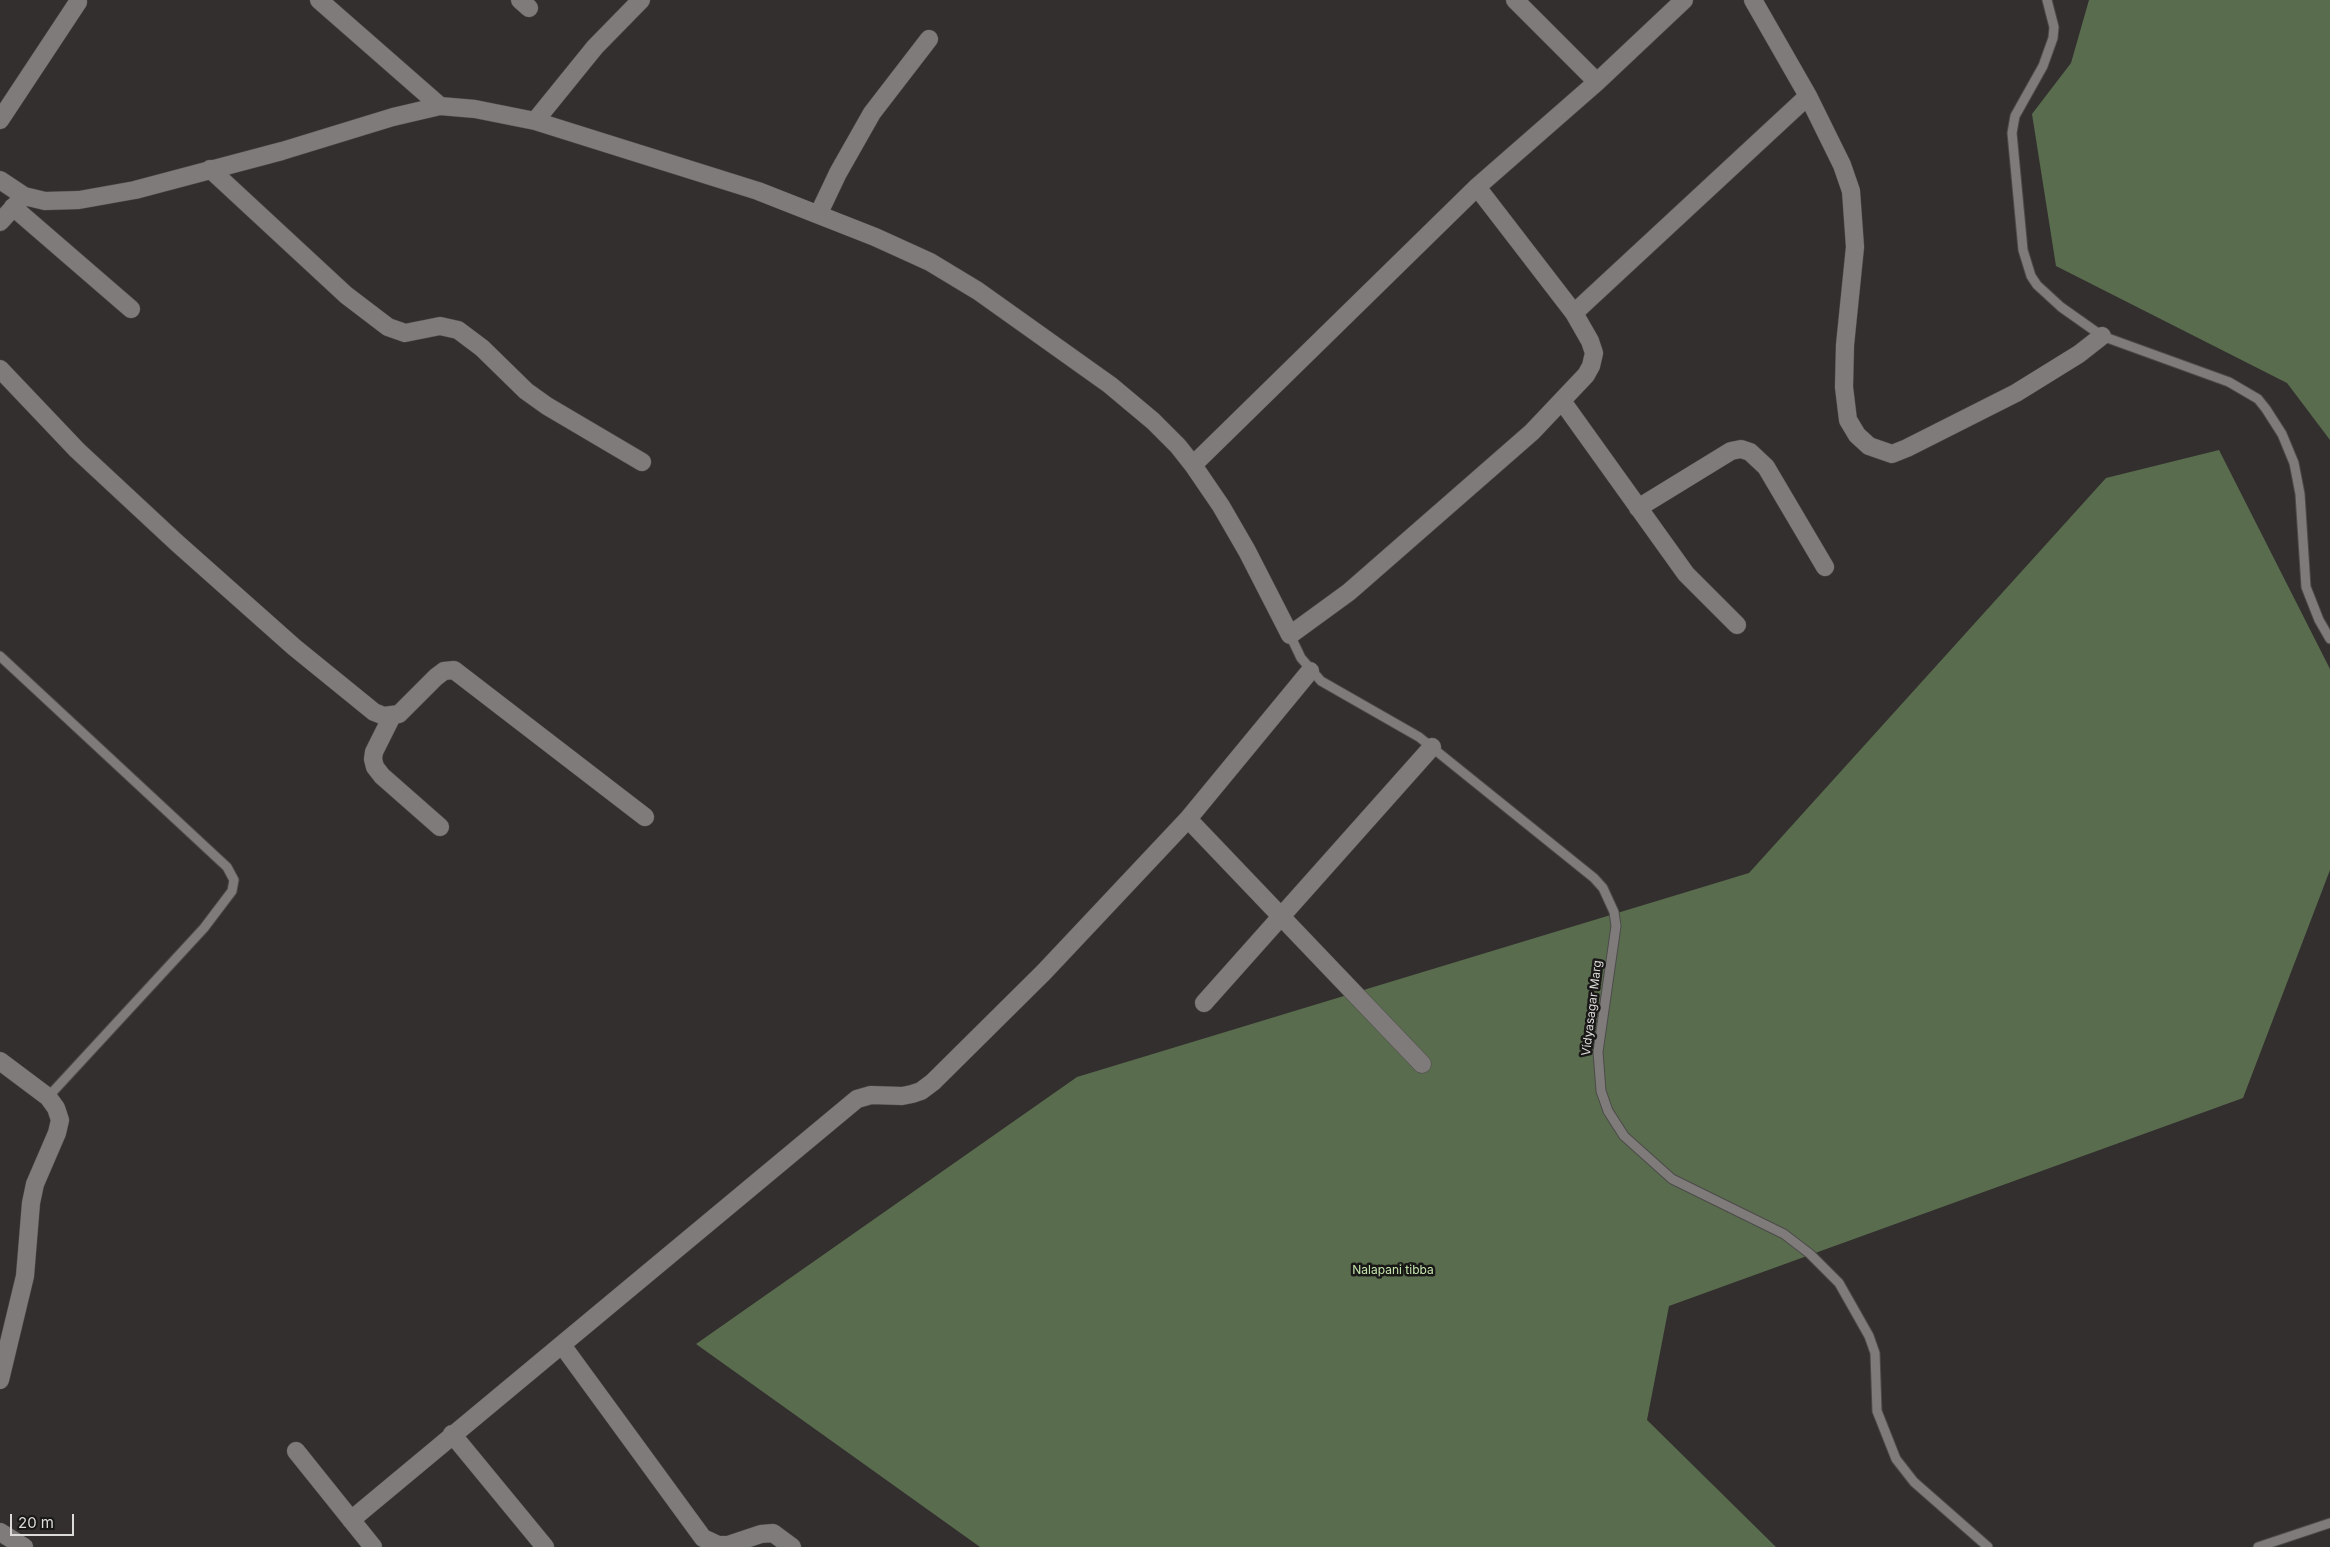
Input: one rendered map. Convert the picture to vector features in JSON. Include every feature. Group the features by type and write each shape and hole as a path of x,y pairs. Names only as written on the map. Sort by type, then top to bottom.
{"street":[{"path":"319,0 440,106"},
{"path":"535,121 595,48 642,0"},
{"path":"1515,0 1597,82"},
{"path":"1193,465 1478,187 1597,82 1684,0"},
{"path":"1754,0 1808,96 1842,165 1851,191 1855,247 1845,345 1844,387 1848,420 1857,435 1869,446 1892,454 1907,448 2025,388 2079,354 2102,336"},
{"path":"0,120 78,2"},
{"path":"818,214 842,165 872,113 929,39"},
{"path":"1574,313 1808,96"},
{"path":"0,222 18,202 78,200 135,190 282,151 393,117 440,106 483,111 535,121 758,191 818,214 930,262 978,291 1110,385 1178,446 1193,465 1221,506 1247,551 1290,635 1349,592 1532,432 1586,375 1594,353 1590,341 1574,313 1478,187"},
{"path":"210,169 346,295 388,327 400,333 440,326 458,330 482,348 526,391 642,462"},
{"path":"0,180 18,202 131,309"},
{"path":"0,369 77,450 177,543 294,647 374,712 392,716 399,714 436,677 444,671 454,670 645,817"},
{"path":"1562,401 1686,574 1737,625"},
{"path":"1638,508 1731,451 1742,449 1750,452 1766,467 1825,567"},
{"path":"351,1520 452,1434 562,1345 857,1099 871,1095 902,1096 912,1094 921,1091 933,1082 1044,972 1188,819 1310,671"},
{"path":"392,716 374,752 374,767 440,827"},
{"path":"1204,1003 1432,747"},
{"path":"1188,819 1422,1064"},
{"path":"0,1061 48,1097 56,1108 60,1120 57,1133 35,1184 29,1220 25,1276 0,1380"},
{"path":"562,1345 703,1538 718,1545 728,1545 761,1534 773,1533 792,1547"},
{"path":"452,1434 545,1547"},
{"path":"296,1451 373,1547"},
{"path":"0,1532 24,1547"}],"lane":[{"path":"2047,0 2054,27 2053,38 2043,66 2015,116 2012,132 2024,250 2031,276 2037,285 2061,307 2102,336 2229,382 2258,399 2282,434 2294,463 2300,494 2306,587 2319,620 2330,639"},
{"name":"Vidyasagar Marg","path":"1290,635 1310,671 1333,689 1399,724 1432,747 1594,878 1608,896 1614,912 1616,926 1600,1026 1598,1070 1601,1091 1608,1111 1624,1136 1672,1179 1784,1234 1810,1254 1833,1276 1846,1293 1869,1336 1875,1353 1877,1411 1896,1458 1914,1482 1988,1547"},
{"path":"0,656 227,867 234,880 232,891 204,928 48,1097"},
{"path":"2258,1547 2330,1524"}],"green space":[{"path":"2089,0 2330,0 2330,440 2287,383 2056,266 2032,114 2071,63"},
{"name":"Nalapani tibba","path":"2219,450 2330,669 2330,870 2243,1098 1669,1306 1647,1420 1776,1547 980,1547 696,1344 1077,1077 1749,873 2106,478"}]}
